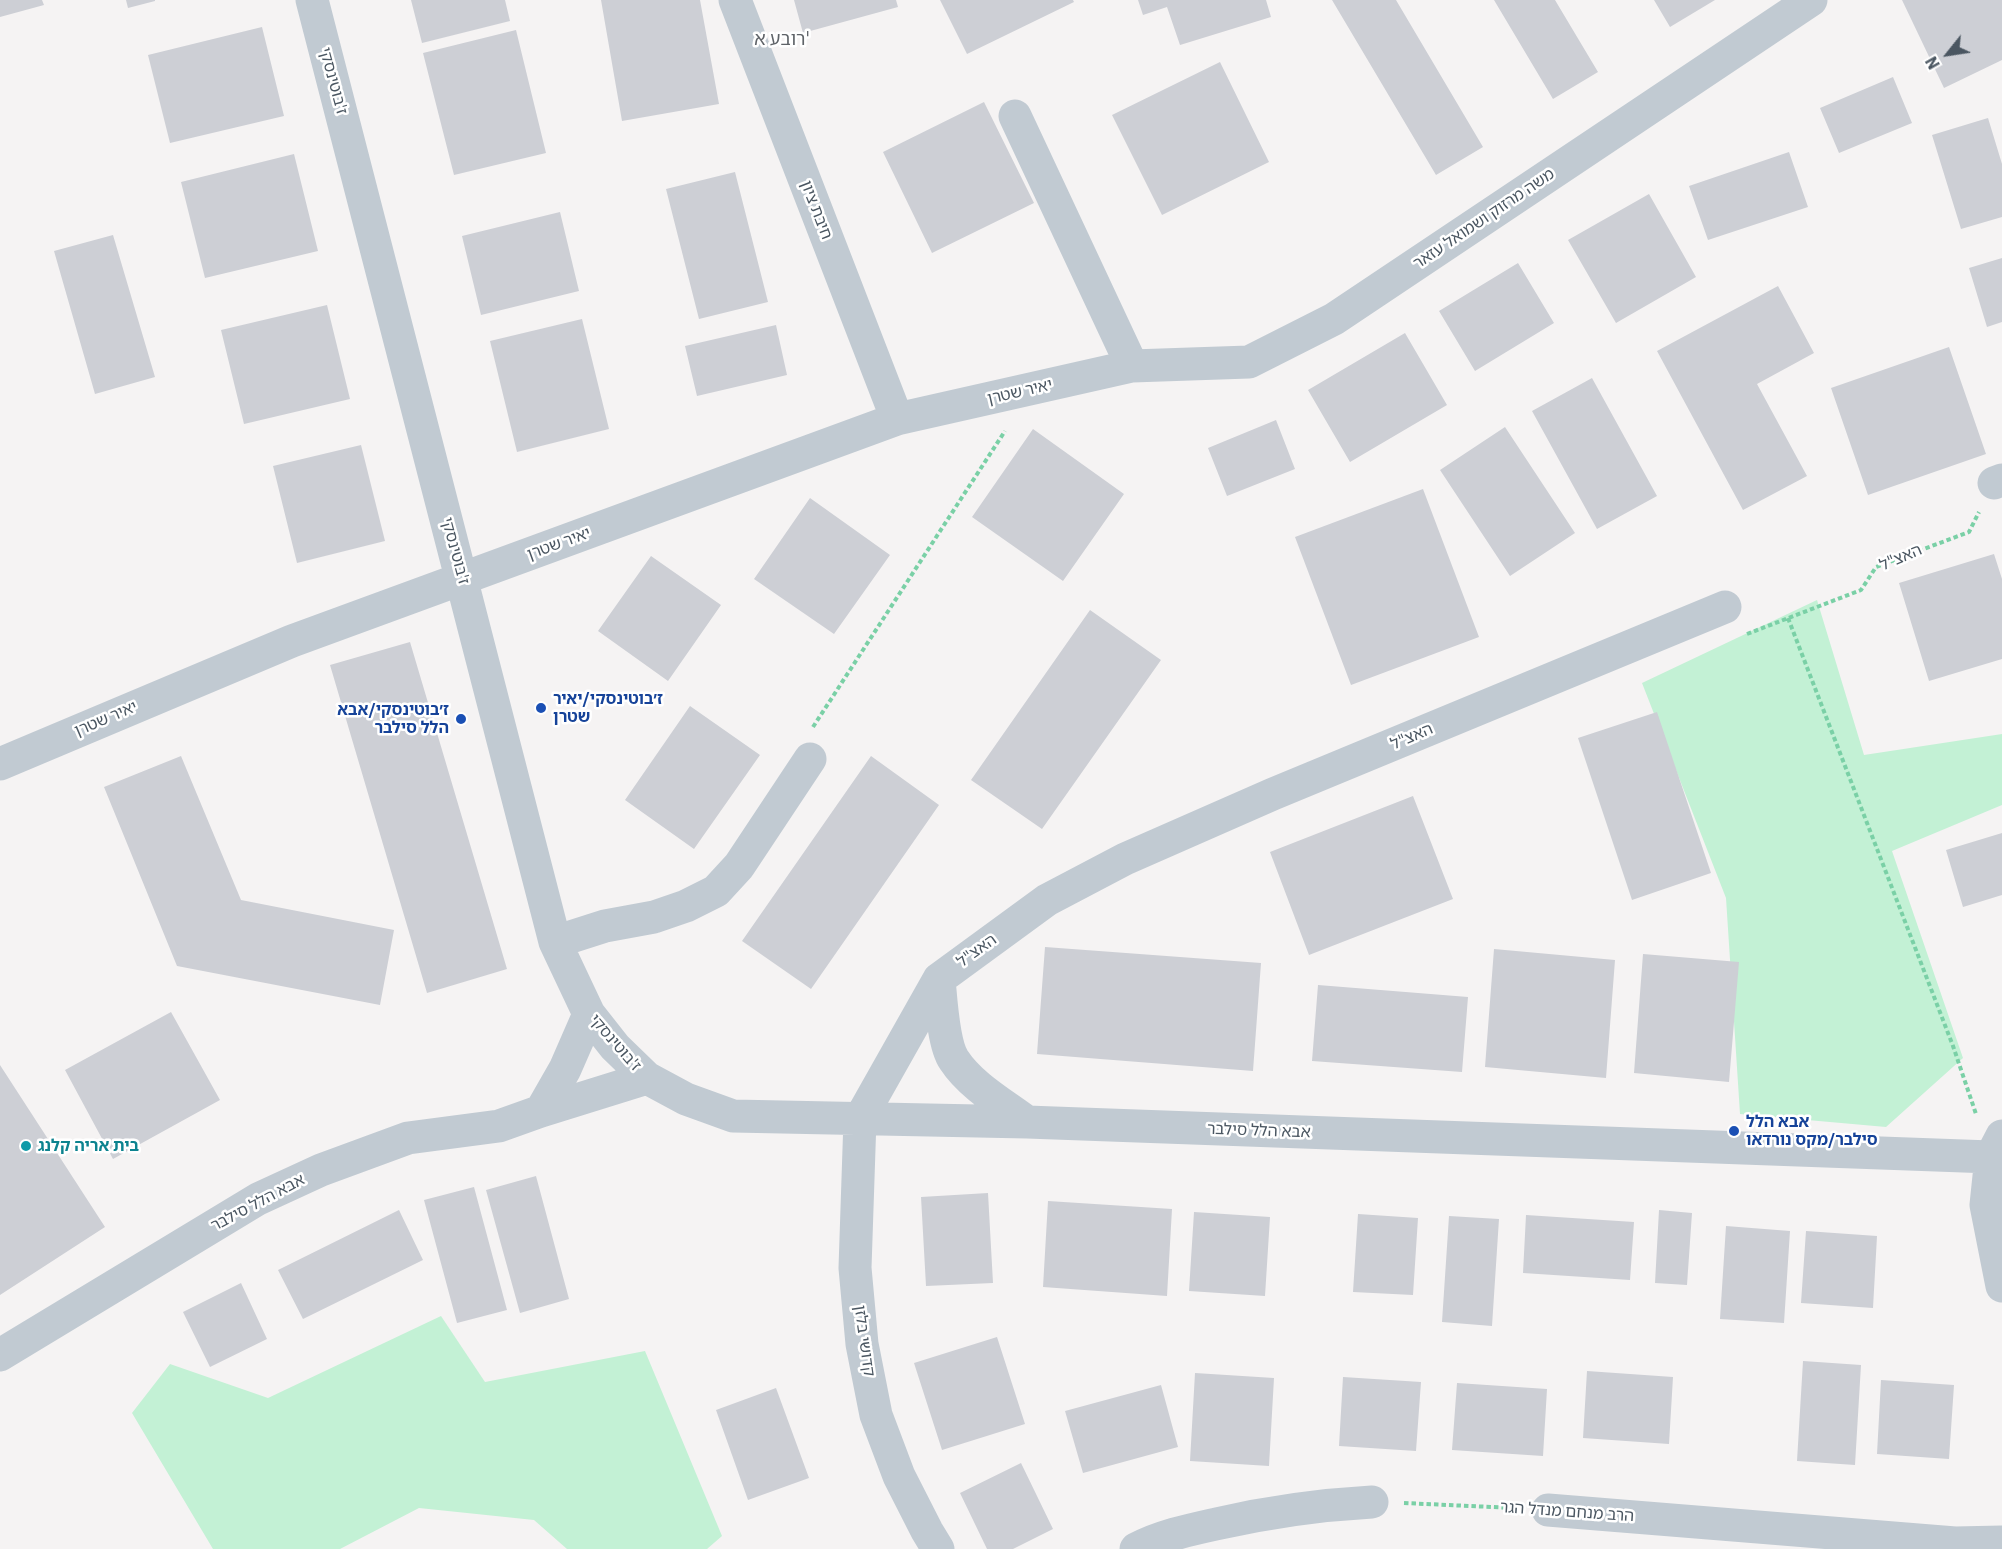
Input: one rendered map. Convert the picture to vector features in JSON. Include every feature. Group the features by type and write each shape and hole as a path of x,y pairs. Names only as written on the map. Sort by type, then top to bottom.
{"street":[{"name":"ז'בוטינסקי","path":"312,0 555,942 589,1014 615,1047 647,1078"},
{"name":"חיבת ציון","path":"735,0 897,419"},
{"name":"משה מרזוק ושמואל עזאר","path":"1132,366 1249,362 1334,319 1811,0"},
{"path":"1015,116 1132,366"},
{"name":"יאיר שטרן","path":"0,764 292,641 897,419 1132,366"},
{"name":"האצ\"ל","path":"860,1119 939,979 1047,900 1125,859 1273,794 1725,607"},
{"path":"555,942 605,926 654,917 686,906 716,891 739,866 810,759"},
{"path":"939,979 945,1031 952,1059 975,1083 1028,1122"},
{"path":"541,1111 565,1069 589,1014"},
{"name":"אבא הלל סילבר","path":"0,1355 258,1199 321,1170 408,1138 499,1126 647,1078 686,1100 733,1116 1996,1147"},
{"name":"קדושי בלזן","path":"860,1119 855,1268 862,1344 876,1415 895,1466 938,1549"},
{"path":"1996,1147 1986,1204 2002,1286"},
{"path":"1136,1549 1191,1530 1258,1514 1311,1506 1372,1502"},
{"name":"הרב מנחם מנדל הגר","path":"1548,1510 1955,1543 2002,1542"}],"path":[{"path":"810,759 798,750 1032,389"},
{"name":"האצ\"ל","path":"1725,607 1738,638 1861,590 1876,567 1969,532 1998,482"},
{"path":"1788,618 1953,1046 1996,1147"},
{"name":"הרב מנחם מנדל הגר","path":"1372,1502 1548,1510"}],"green space":[{"path":"1817,600 1864,755 2002,734 2002,805 1892,851 1963,1058 1886,1127 1740,1114 1726,898 1642,683"},
{"path":"441,1316 485,1382 645,1351 722,1536 707,1549 567,1549 534,1520 419,1508 340,1549 213,1549 132,1413 170,1364 268,1398"}],"building":[{"path":"0,0 42,0 44,5 0,17"},
{"path":"126,0 155,0 155,1 128,8"},
{"path":"411,0 505,0 510,21 422,43"},
{"path":"601,0 700,0 719,104 622,121"},
{"path":"794,0 896,0 898,7 803,33"},
{"path":"940,0 1073,0 1074,2 967,54"},
{"path":"1138,0 1266,0 1271,17 1180,45 1167,7 1143,15"},
{"path":"1332,0 1396,0 1483,147 1436,175"},
{"path":"1494,0 1555,0 1598,72 1553,99"},
{"path":"1654,0 1715,0 1670,27"},
{"path":"1902,0 2002,0 2002,60 1944,88"},
{"path":"262,27 284,116 170,143 148,55"},
{"path":"516,30 546,153 454,175 423,53"},
{"path":"1220,62 1269,162 1162,215 1112,115"},
{"path":"1893,77 1912,123 1839,153 1820,108"},
{"path":"984,102 1034,203 932,253 883,152"},
{"path":"1988,118 2002,164 2002,217 1961,229 1932,135"},
{"path":"1789,152 1808,207 1708,240 1689,186"},
{"path":"294,154 318,251 205,278 181,182"},
{"path":"735,172 768,302 699,319 666,189"},
{"path":"1649,194 1696,277 1616,323 1568,240"},
{"path":"560,212 579,291 481,315 462,236"},
{"path":"113,235 155,377 95,394 54,251"},
{"path":"2002,258 2002,322 1987,327 1969,268"},
{"path":"1518,263 1554,323 1475,371 1439,311"},
{"path":"1778,286 1814,353 1757,384 1807,476 1743,510 1657,351"},
{"path":"327,305 350,399 244,424 221,330"},
{"path":"582,319 609,429 517,452 490,341"},
{"path":"776,325 787,375 697,396 685,346"},
{"path":"1405,333 1447,405 1350,462 1308,390"},
{"path":"1949,347 1986,454 1868,495 1831,388"},
{"path":"1592,378 1657,496 1597,529 1532,411"},
{"path":"1276,420 1295,469 1227,496 1208,448"},
{"path":"1505,427 1575,533 1510,576 1440,470"},
{"path":"1033,429 1124,494 1063,581 972,517"},
{"path":"361,445 385,541 297,563 273,466"},
{"path":"1423,489 1479,637 1351,685 1295,537"},
{"path":"810,498 890,555 834,634 754,579"},
{"path":"1994,554 2002,579 2002,659 1929,681 1899,583"},
{"path":"651,556 721,605 668,681 598,631"},
{"path":"1090,610 1161,660 1042,829 971,780"},
{"path":"410,642 507,969 427,993 330,665"},
{"path":"690,706 760,755 694,849 625,800"},
{"path":"1657,712 1711,873 1632,900 1578,738"},
{"path":"181,756 241,900 394,930 380,1005 177,966 104,787"},
{"path":"871,756 939,805 811,989 742,941"},
{"path":"1413,796 1453,899 1309,955 1270,852"},
{"path":"2002,833 2002,895 1963,907 1946,850"},
{"path":"1045,947 1261,963 1253,1071 1037,1054"},
{"path":"1494,949 1615,960 1606,1078 1485,1067"},
{"path":"1643,954 1739,962 1729,1082 1634,1073"},
{"path":"1318,985 1468,997 1462,1072 1312,1061"},
{"path":"171,1012 220,1100 113,1159 65,1070"},
{"name":"בית אריה קלנג","path":"0,1065 105,1227 0,1295"},
{"path":"536,1176 569,1299 520,1313 486,1190"},
{"path":"474,1187 507,1310 457,1323 424,1200"},
{"path":"988,1193 993,1283 926,1286 921,1197"},
{"path":"1048,1201 1172,1209 1167,1296 1043,1287"},
{"path":"399,1210 423,1260 303,1319 278,1270"},
{"path":"1659,1210 1692,1213 1687,1285 1655,1283"},
{"path":"1194,1212 1270,1217 1265,1296 1189,1291"},
{"path":"1358,1214 1418,1218 1413,1295 1353,1292"},
{"path":"1526,1215 1634,1222 1630,1280 1523,1273"},
{"path":"1449,1216 1499,1219 1492,1326 1442,1322"},
{"path":"1726,1226 1790,1231 1784,1323 1720,1319"},
{"path":"1806,1231 1877,1236 1873,1308 1801,1303"},
{"path":"241,1283 267,1339 210,1367 183,1312"},
{"path":"997,1337 1025,1424 942,1450 914,1363"},
{"path":"1803,1361 1861,1365 1855,1465 1797,1461"},
{"path":"1587,1371 1673,1377 1669,1444 1583,1438"},
{"path":"1195,1373 1274,1378 1269,1466 1190,1461"},
{"path":"1343,1377 1421,1382 1416,1451 1339,1446"},
{"path":"1881,1380 1954,1385 1949,1459 1877,1454"},
{"path":"1457,1383 1547,1389 1543,1456 1452,1450"},
{"path":"1161,1385 1178,1447 1083,1473 1065,1411"},
{"path":"776,1388 809,1478 748,1500 716,1410"},
{"path":"1021,1463 1053,1529 1013,1549 987,1549 960,1493"}],"place":[{"name":"ז׳בוטינסקי/יאיר שטרן","path":"541,708"},
{"name":"ז׳בוטינסקי/אבא הלל סילבר","path":"461,719"},
{"name":"אבא הלל סילבר/מקס נורדאו","path":"1734,1131"},
{"name":"בית אריה קלנג","path":"26,1146"}],"district":[{"name":"רובע א'","path":"782,40"}]}
